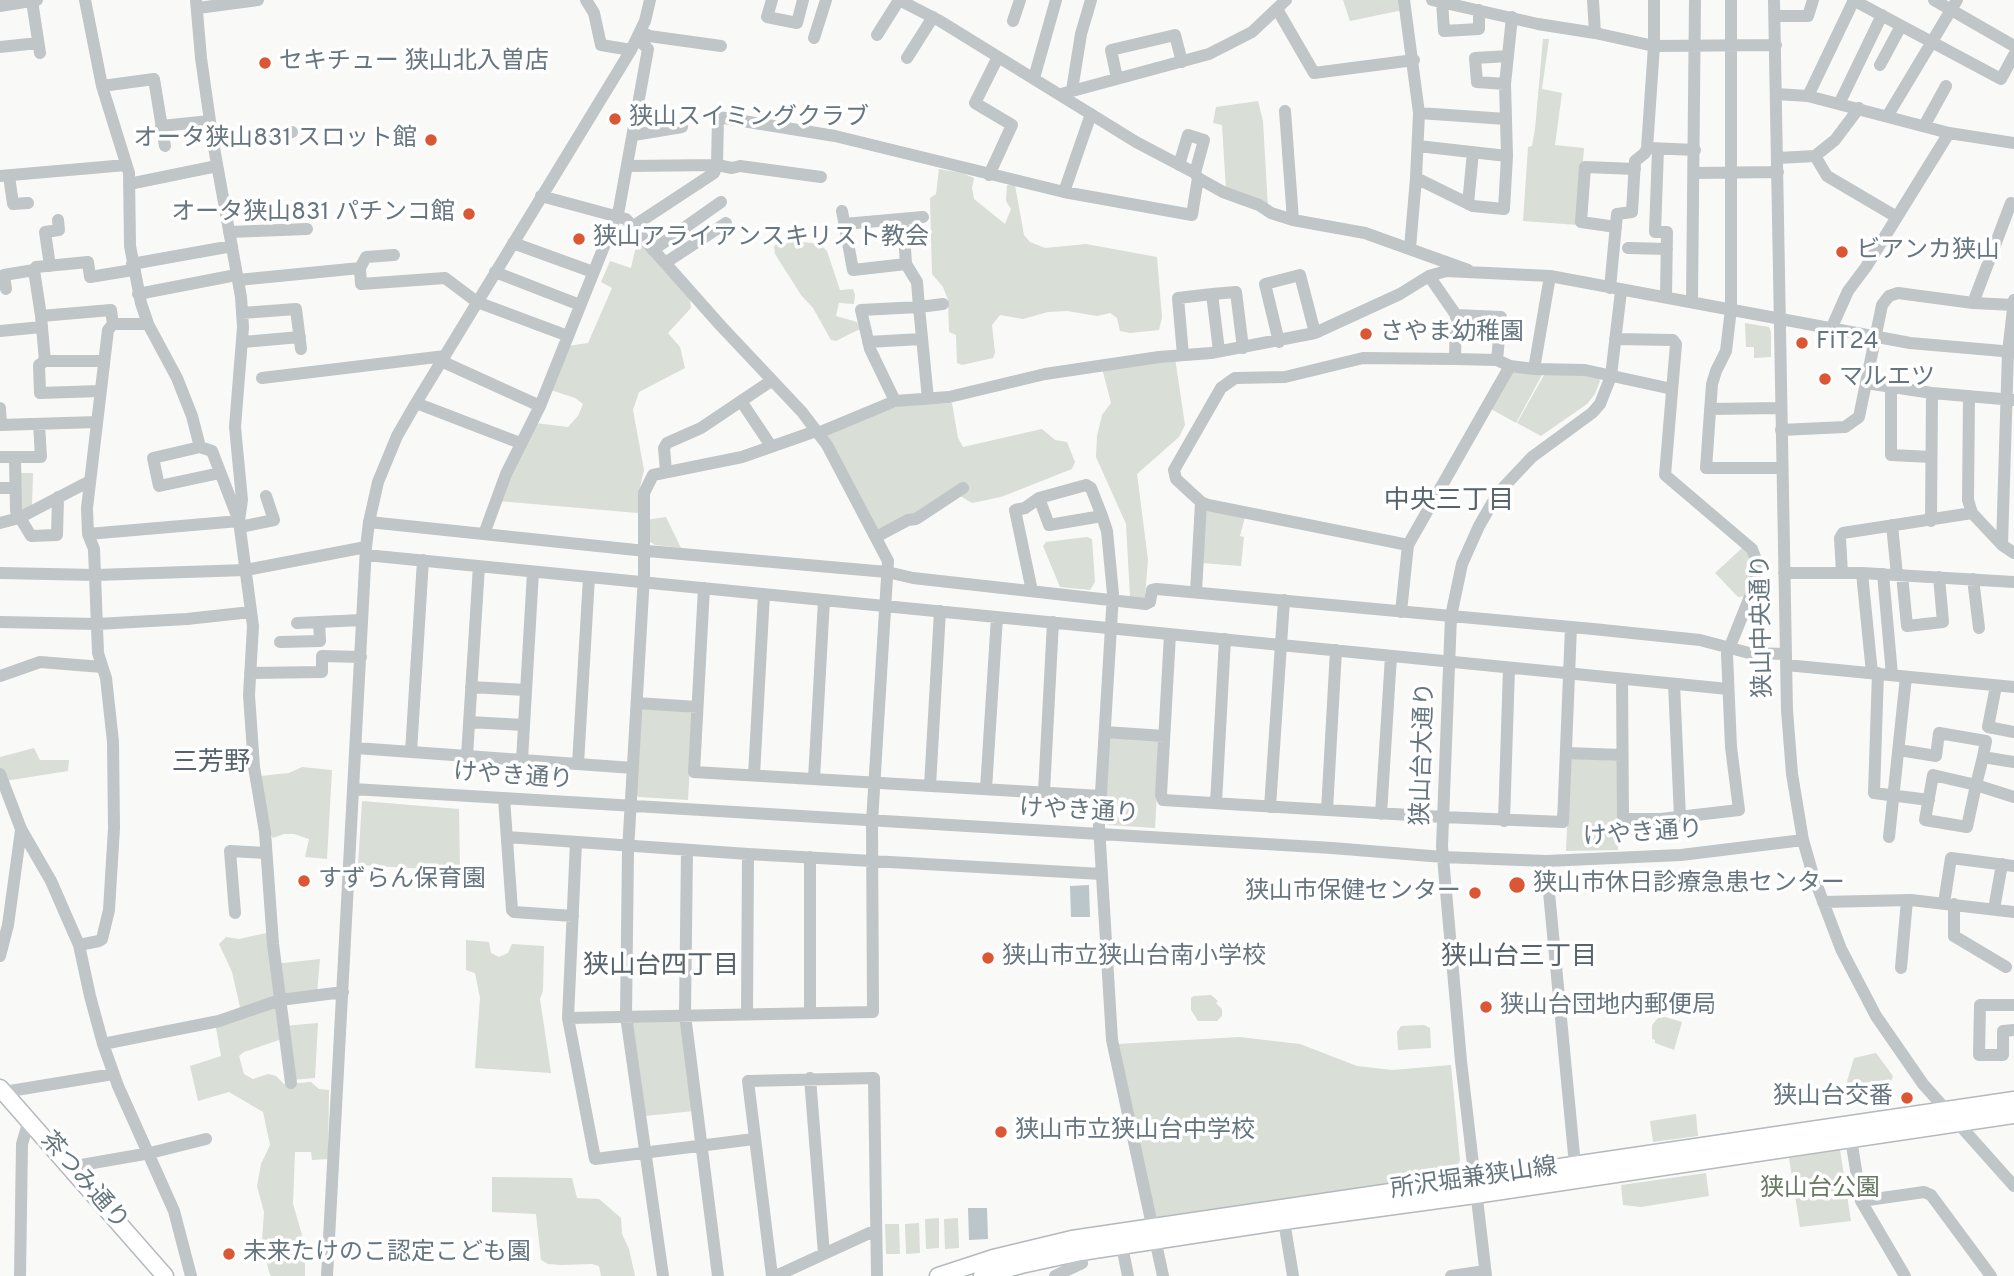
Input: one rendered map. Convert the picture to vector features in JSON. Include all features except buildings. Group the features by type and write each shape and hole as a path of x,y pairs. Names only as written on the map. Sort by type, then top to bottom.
{"main road":[{"name":"茶つみ通り","path":"2,1090 165,1276"},
{"name":"所沢堀兼狭山線","path":"938,1276 1033,1247 1284,1220 1475,1188 1575,1165 2014,1100"},
{"name":"所沢堀兼狭山線","path":"982,1276 1081,1252 1122,1246 1154,1234 2014,1115"}],"street":[{"path":"0,6 38,0"},
{"path":"93,0 86,0 102,86 126,165 129,184 133,267 138,294 148,324 177,378 192,415 200,447"},
{"path":"258,0 197,4 201,58 213,142 242,313 243,342 235,427 242,500 240,524 251,612 250,706 254,767 265,832 279,1000 291,1083"},
{"path":"586,0 594,13 601,46 631,50"},
{"path":"327,1276 366,551 377,482 384,463 416,403 631,50 648,12 650,0"},
{"path":"772,0 767,17 797,23 803,0"},
{"path":"814,38 826,0"},
{"path":"877,35 899,0 933,17 1034,78 1066,92 1091,114 1223,192 1259,205 1271,214 1366,233 1471,272"},
{"path":"1013,21 1020,0"},
{"path":"1034,78 1056,0"},
{"path":"1066,92 1091,0"},
{"path":"1404,0 1419,113 1410,248"},
{"path":"1593,0 1595,33"},
{"path":"1654,0 1652,148 1655,232 1667,232 1666,297"},
{"path":"1692,301 1695,0"},
{"path":"1731,0 1731,309 1726,351 1712,384 1706,468 1782,468"},
{"name":"狭山中央通り","path":"1774,0 1786,659 1790,754 1802,840 1841,949 1876,1016 1923,1084 2014,1186"},
{"path":"1775,16 1808,16 1813,0"},
{"path":"1808,96 1854,0 2001,79 2014,55"},
{"path":"1934,0 1954,5 2014,46"},
{"path":"0,47 39,48 32,1"},
{"path":"1479,10 1479,29 1444,31 1437,1 1512,17 1551,27 1654,46 1776,45"},
{"path":"1066,92 1209,54 1238,41 1282,4 1314,73 1414,60"},
{"path":"1888,115 1954,5"},
{"path":"1839,104 1882,15"},
{"path":"907,58 933,17"},
{"path":"1416,178 1472,206 1504,209 1507,156 1505,84 1512,17"},
{"path":"1880,65 1901,26"},
{"path":"639,34 721,46"},
{"path":"484,534 520,443 540,406 615,217 628,166 648,49 639,34"},
{"path":"1117,78 1111,50 1175,35 1182,62"},
{"path":"989,175 1013,125 975,103 998,57"},
{"path":"1505,84 1477,82 1475,58 1507,57"},
{"path":"102,86 154,79 165,146"},
{"path":"1924,126 1947,86"},
{"path":"1776,94 1808,96 1949,133 2014,143"},
{"path":"1778,158 1815,156 1835,140 1859,108"},
{"path":"1286,111 1293,220"},
{"path":"1419,113 1506,119"},
{"path":"1064,192 1091,114"},
{"path":"632,227 714,173 717,165 718,117 835,136 1064,192 1192,215 1204,140 1188,135 1178,165"},
{"path":"162,126 210,121"},
{"path":"634,135 682,127"},
{"path":"213,142 292,132"},
{"path":"1831,329 1848,291 1866,267 1895,216 1949,133"},
{"path":"1418,146 1507,156"},
{"path":"1634,169 1585,167 1581,222 1616,227 1617,214 1632,212 1635,161 1652,148 1695,150"},
{"path":"1468,204 1474,152"},
{"path":"1815,156 1827,176 1895,216"},
{"path":"28,203 13,204 5,176 126,165"},
{"path":"129,184 217,166"},
{"path":"628,166 740,166 821,177"},
{"path":"1695,173 1778,172"},
{"path":"541,197 626,219 802,412 827,445 886,555 887,572 873,783 873,1012 568,1018"},
{"path":"653,250 721,202"},
{"path":"1973,303 2011,203 2014,204"},
{"path":"842,211 853,270 906,264"},
{"path":"844,225 923,217"},
{"path":"903,219 906,264 917,282 928,399"},
{"path":"50,265 45,232 59,230 58,220"},
{"path":"665,263 726,223"},
{"name":"狭山台大通り","path":"1486,1273 1475,1188 1443,857 1451,616 1462,564 1493,500 1532,457 1592,413 1604,398 1611,376 1615,340 1616,227"},
{"path":"229,232 307,229"},
{"path":"513,243 593,272"},
{"path":"6,289 4,275 34,270 36,267 88,262 90,277 232,246"},
{"path":"1628,248 1667,249"},
{"path":"394,254 366,257 360,268 361,284 445,278 477,302 568,336"},
{"path":"138,294 237,277 360,268"},
{"path":"34,270 45,361"},
{"path":"663,1276 626,1016 628,846 644,582 644,493 653,475 742,457 817,432 895,401 974,392 1045,374 1243,348 1315,333 1400,294 1429,276 1446,271 1550,276 1875,337 1942,347 2011,352"},
{"path":"495,272 580,305"},
{"path":"1279,342 1265,284 1300,275 1315,333"},
{"path":"1429,276 1456,316 1455,359"},
{"path":"1534,369 1550,276"},
{"path":"1183,355 1178,298 1212,294 1236,292 1243,348"},
{"path":"1212,294 1219,351"},
{"path":"1781,430 1834,429 1852,424 1859,417 1882,305 1889,296 1894,294 1973,303 2013,303 2002,545"},
{"path":"895,401 868,342 861,310 943,304"},
{"path":"242,313 296,309 301,343 243,342"},
{"path":"0,331 111,310 113,324 108,330 87,508 96,575 98,653 106,678 113,742 114,828 109,910 102,939 99,942 79,945"},
{"path":"1456,316 1500,317 1497,360"},
{"path":"113,324 148,324"},
{"path":"868,342 921,339"},
{"path":"1615,340 1673,341 1676,344 1665,475 1752,549 1755,557 1754,589 1729,648 1731,747 1739,810 1680,817 1623,819 1622,679"},
{"path":"262,378 443,358 540,406"},
{"path":"1408,545 1201,502 1176,479 1174,470 1221,388 1227,381 1245,377 1285,377 1363,358 1497,360 1510,366 1534,369 1585,370 1672,389"},
{"path":"100,391 40,393 39,365 45,361 104,361"},
{"path":"1401,612 1408,545 1510,366"},
{"path":"666,471 664,448 667,443 701,428 771,381"},
{"path":"1866,383 1932,393 2010,400"},
{"path":"1891,387 1891,456 1931,457"},
{"path":"1931,521 1932,393"},
{"path":"1969,396 1968,500 1972,513 2002,545 2014,553"},
{"path":"741,401 771,446"},
{"path":"416,403 520,443"},
{"path":"0,408 0,425 97,422"},
{"path":"1710,410 1781,408"},
{"path":"0,457 41,457 39,424"},
{"path":"220,473 159,485 153,458 200,447 212,450 240,524"},
{"path":"15,458 16,511 31,536 57,535 58,497"},
{"path":"0,523 19,518 90,481"},
{"path":"1032,591 1016,510 1025,508 1039,498 1086,485 1091,488 1107,531 1113,600 1100,836 1112,1040 1163,1276"},
{"path":"0,488 15,488"},
{"path":"876,537 916,519 963,488"},
{"path":"89,534 274,520 266,496"},
{"path":"1039,498 1049,525 1102,516"},
{"path":"1196,592 1201,502"},
{"path":"1842,573 1841,534 1972,513"},
{"path":"369,522 645,551 887,572 913,578 1146,604 1150,602 1153,589 1571,627 1700,640 1749,653 1875,673 2013,686"},
{"path":"1892,526 1907,626 1943,622 1939,577"},
{"path":"0,573 96,575 246,570 366,551 533,572 1728,689"},
{"path":"411,752 423,560"},
{"path":"467,756 479,566"},
{"path":"522,760 533,572"},
{"path":"1784,573 1862,573 2014,582"},
{"path":"1862,573 1875,673 1874,793 1929,800"},
{"path":"1883,574 1892,675"},
{"path":"578,764 589,577"},
{"path":"1973,579 1979,628"},
{"path":"705,588 694,772 1101,796"},
{"path":"754,775 764,594"},
{"path":"814,779 824,600"},
{"path":"1270,807 1284,600"},
{"path":"930,786 940,611"},
{"path":"0,622 97,624 251,612"},
{"path":"986,789 997,617"},
{"path":"297,623 362,620"},
{"path":"279,642 320,641 319,622"},
{"path":"1044,792 1053,622"},
{"path":"1170,634 1162,799 1381,814 1563,822 1571,627"},
{"path":"1216,803 1225,639"},
{"path":"1327,810 1336,650"},
{"path":"250,673 322,672 323,656 361,657"},
{"path":"1381,814 1391,656"},
{"path":"0,676 40,662 102,667"},
{"path":"1504,821 1509,668"},
{"path":"1889,837 1906,677"},
{"path":"1674,684 1680,817"},
{"path":"1996,686 1983,757 1976,785 1967,827 1925,820 1933,775 1976,785 2014,797"},
{"path":"471,687 526,690"},
{"path":"636,703 698,707"},
{"path":"469,722 524,725"},
{"path":"1988,727 2014,732"},
{"path":"1105,732 1164,736"},
{"path":"1899,751 1936,756 1939,733 1986,741"},
{"path":"356,748 633,768"},
{"path":"1566,753 1622,755"},
{"path":"1983,757 2014,762"},
{"path":"0,774 21,829 51,881 79,945 103,1044 113,1073 174,1211 191,1276"},
{"name":"けやき通り","path":"353,789 1443,857 1546,861 1681,855 1802,840"},
{"path":"504,798 514,912 573,916"},
{"path":"0,956 8,925 21,829"},
{"path":"507,837 1102,874"},
{"path":"576,842 568,1018 595,1159 754,1139"},
{"path":"687,850 685,1015 718,1276"},
{"path":"235,913 230,851 266,853"},
{"path":"747,1014 748,854"},
{"path":"810,857 810,1013"},
{"path":"1994,909 2008,865 1951,858 1949,904 1954,936 2006,967"},
{"path":"1546,861 1575,1165"},
{"path":"1901,968 1908,900"},
{"path":"1823,902 1908,900 2014,912"},
{"path":"103,1044 219,1021 279,1000 343,992"},
{"path":"2014,1004 1980,1005 1979,1055 2003,1055 2003,1031 2014,1030"},
{"path":"2,1090 113,1073"},
{"path":"810,1078 824,1254"},
{"path":"876,1230 774,1276 748,1081 874,1078 877,1276"},
{"path":"20,1276 22,1144 29,1120"},
{"path":"70,1167 150,1153 206,1139"},
{"path":"1851,1139 1861,1202 1905,1276"},
{"path":"1861,1202 1924,1192 1931,1195 1991,1276"},
{"path":"1284,1220 1293,1276"},
{"path":"1122,1246 1128,1276"},
{"path":"1055,1276 1082,1263 1081,1252"},
{"path":"1451,1276 1486,1273"}],"green space":[{"path":"1343,0 1401,0 1403,10 1350,21"},
{"path":"1543,39 1549,39 1542,89 1562,93 1555,145 1584,148 1578,225 1523,221 1528,147 1532,146 1535,129"},
{"path":"1258,101 1263,121 1268,208 1226,190 1222,125 1213,123 1216,107"},
{"path":"939,169 974,178 974,199 1005,224 1011,209 1006,201 1007,185 1015,185 1024,235 1030,242 1045,248 1086,244 1157,257 1162,317 1159,330 1130,333 1120,331 1117,318 1110,313 1097,316 1067,311 1048,312 1023,319 1000,315 992,325 995,353 993,358 962,365 957,363 956,335 949,332 948,300 943,287 932,274 930,198 936,194"},
{"path":"638,237 689,292 691,308 668,333 680,347 685,368 639,392 633,410 644,470 638,513 498,501 535,423 568,427 578,416 583,404 575,398 551,390 568,346 588,343 612,288 601,282 610,261 631,268"},
{"path":"784,240 820,244 827,251 840,290 853,289 855,295 854,304 839,303 836,316 857,322 860,329 836,341 831,340 813,308 801,295 775,254 774,247 777,242"},
{"path":"1745,323 1769,327 1771,357 1754,358 1754,347 1746,347"},
{"path":"1175,358 1185,425 1179,437 1137,474 1148,560 1145,597 1142,599 1130,597 1126,524 1096,457 1102,415 1111,403 1102,368"},
{"path":"1513,372 1542,375 1516,423 1491,409"},
{"path":"1544,375 1584,375 1598,377 1600,381 1587,404 1541,436 1517,423"},
{"path":"952,403 958,438 963,447 1042,429 1055,440 1067,442 1075,462 1072,469 1001,497 972,503 962,497 947,494 914,516 879,532 825,433 899,406"},
{"path":"18,473 33,473 32,506 22,512"},
{"path":"1206,508 1245,517 1240,536 1244,537 1241,566 1201,563"},
{"path":"666,517 681,548 655,545 649,541 646,520"},
{"path":"1087,537 1092,539 1095,582 1090,590 1060,587 1043,546 1046,542"},
{"path":"1742,548 1750,554 1752,572 1746,596 1738,597 1715,573"},
{"path":"643,707 693,713 688,800 638,797 635,793 640,710"},
{"path":"1109,738 1158,738 1160,742 1155,828 1108,825 1104,820"},
{"path":"34,748 40,760 69,760 68,771 5,781 0,757"},
{"path":"1570,758 1619,761 1618,850 1566,851"},
{"path":"302,767 332,770 327,859 305,857 309,839 294,834 273,838 269,832 260,776 289,773"},
{"path":"362,801 459,809 460,871 358,865"},
{"path":"271,932 274,964 320,959 317,993 276,998 282,1039 239,1056 244,1074 253,1079 268,1074 276,1076 284,1084 311,1082 319,1089 329,1090 328,1159 312,1160 311,1152 295,1152 293,1204 305,1245 305,1276 271,1276 269,1272 262,1241 264,1212 257,1186 261,1164 270,1145 263,1112 229,1092 198,1101 190,1066 221,1056 216,1028 240,1007 232,972 219,944 226,937 239,939"},
{"path":"466,940 489,942 491,953 499,957 508,953 512,944 544,946 543,991 540,999 551,1073 475,1068 480,998 475,973 466,970"},
{"path":"1211,995 1218,1001 1216,1003 1222,1009 1222,1016 1217,1021 1198,1021 1191,1010 1191,998"},
{"path":"1665,1017 1682,1022 1674,1050 1655,1043 1652,1039 1652,1025 1658,1018"},
{"path":"680,1018 694,1111 645,1116 632,1021"},
{"path":"318,1023 315,1078 291,1080 284,1026"},
{"path":"1424,1025 1430,1028 1431,1048 1398,1050 1397,1032 1401,1026"},
{"path":"1239,1037 1300,1044 1357,1066 1392,1070 1451,1065 1460,1161 1450,1175 1157,1218 1154,1215 1117,1044"},
{"path":"1876,1053 1893,1076 1885,1097 1846,1100 1844,1091 1854,1058"},
{"path":"1696,1114 1698,1136 1653,1142 1650,1121"},
{"name":"狭山台公園","path":"1840,1150 1851,1221 1800,1227 1789,1158"},
{"path":"1706,1173 1709,1196 1641,1207 1623,1205 1621,1185"},
{"path":"492,1177 572,1178 577,1198 599,1199 621,1218 622,1234 629,1249 635,1276 601,1276 599,1266 592,1264 548,1264 541,1260 536,1214 492,1212"},
{"path":"939,1218 939,1248 926,1249 925,1219"},
{"path":"958,1218 959,1248 945,1249 944,1219"},
{"path":"919,1223 920,1253 906,1254 905,1224"},
{"path":"885,1224 899,1224 900,1254 886,1254"}],"shaded area":[{"path":"1089,885 1090,917 1071,917 1070,886"},
{"path":"968,1208 987,1208 988,1239 969,1240"}],"place":[{"name":"セキチュー 狭山北入曽店","path":"265,63"},
{"name":"狭山スイミングクラブ","path":"615,119"},
{"name":"オータ狭山831 スロット館","path":"431,140"},
{"name":"オータ狭山831 パチンコ館","path":"469,214"},
{"name":"狭山アライアンスキリスト教会","path":"579,239"},
{"name":"ビアンカ狭山","path":"1842,252"},
{"name":"さやま幼稚園","path":"1366,334"},
{"name":"FiT24","path":"1802,343"},
{"name":"マルエツ","path":"1825,379"},
{"name":"すずらん保育園","path":"304,881"},
{"name":"狭山市休日診療急患センター","path":"1517,885"},
{"name":"狭山市保健センター","path":"1475,893"},
{"name":"狭山市立狭山台南小学校","path":"988,958"},
{"name":"狭山台団地内郵便局","path":"1486,1007"},
{"name":"狭山台交番","path":"1907,1098"},
{"name":"狭山市立狭山台中学校","path":"1001,1132"},
{"name":"未来たけのこ認定こども園","path":"229,1254"}],"district":[{"name":"中央三丁目","path":"1449,503"},
{"name":"三芳野","path":"211,765"},
{"name":"狭山台三丁目","path":"1519,959"},
{"name":"狭山台四丁目","path":"661,968"}]}
